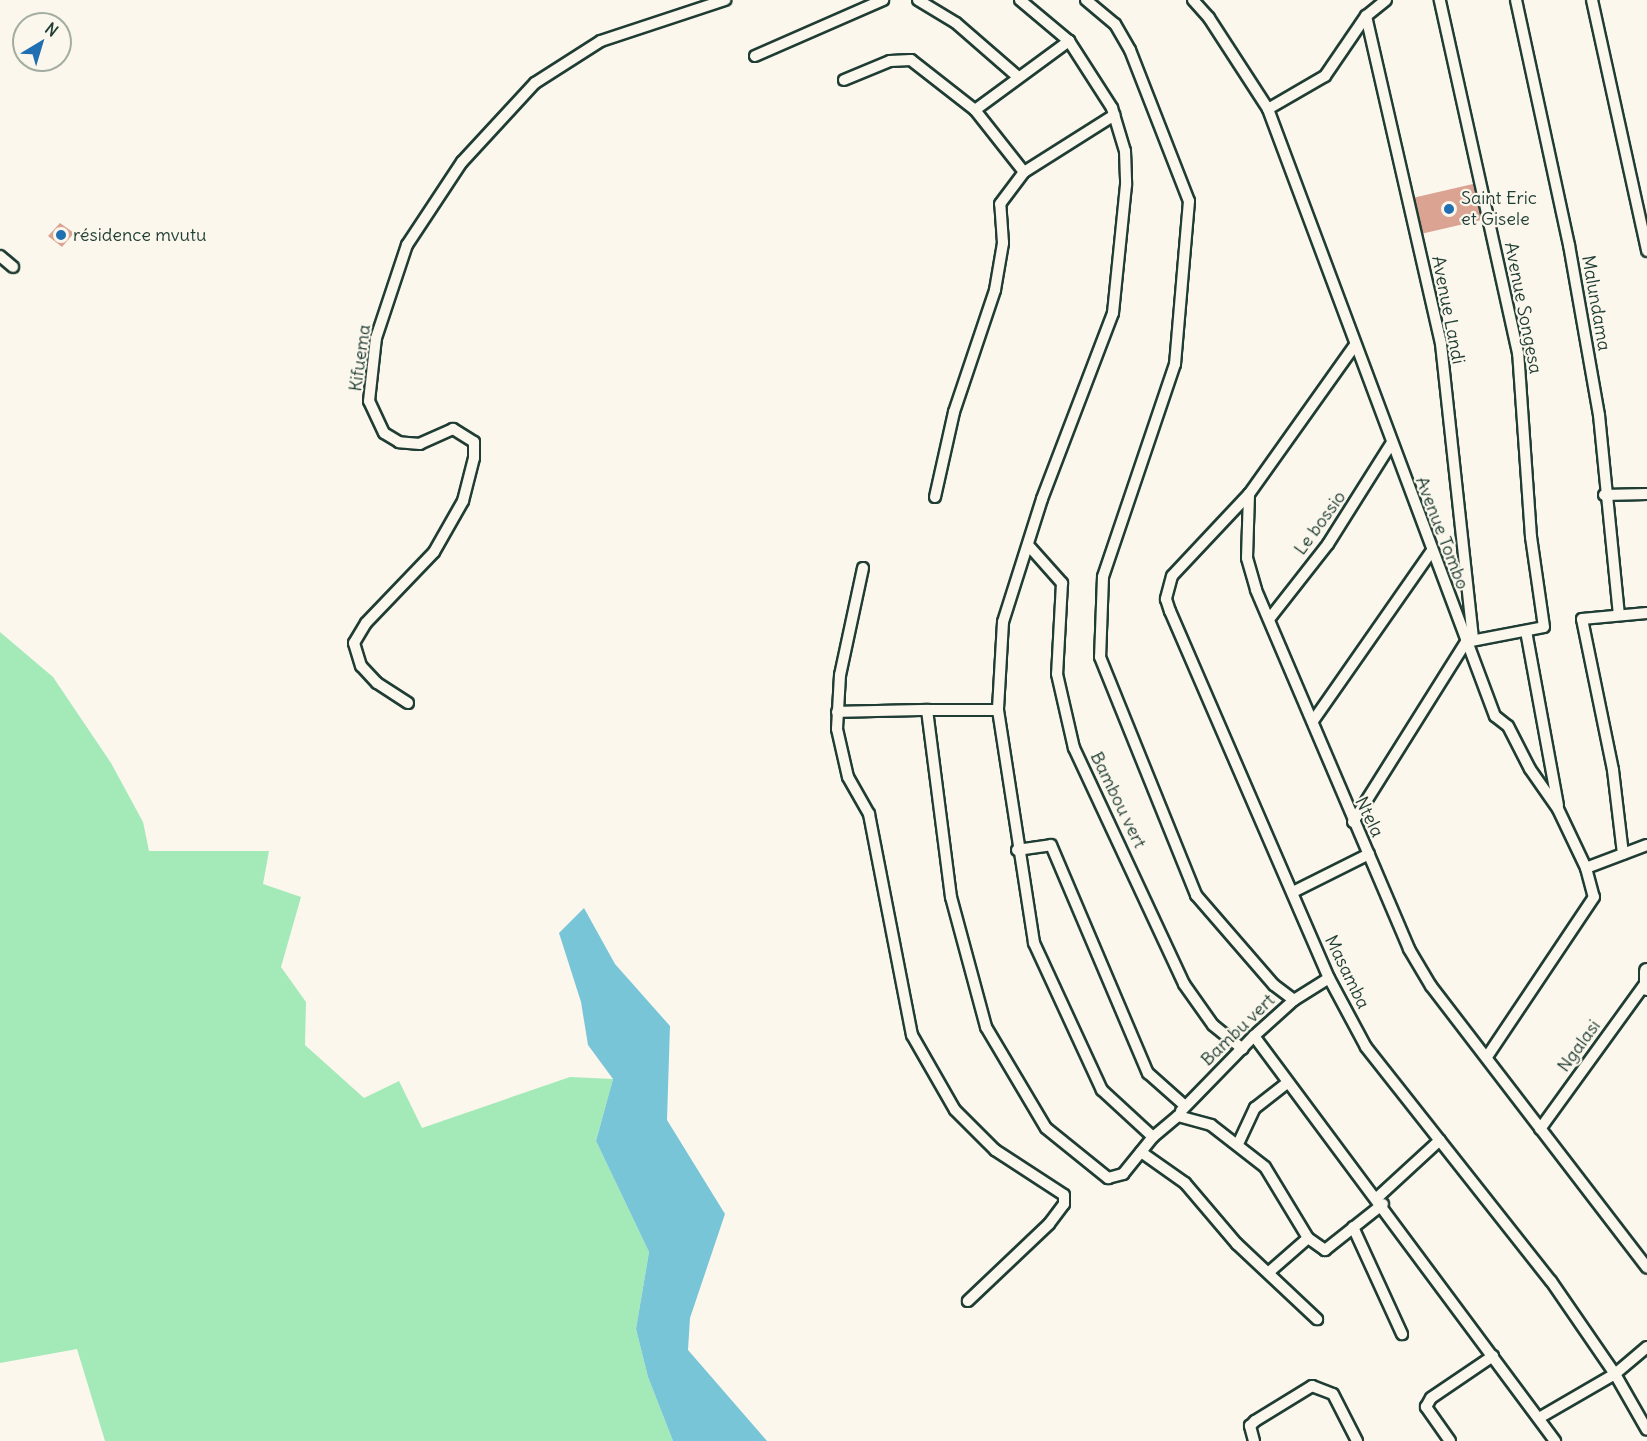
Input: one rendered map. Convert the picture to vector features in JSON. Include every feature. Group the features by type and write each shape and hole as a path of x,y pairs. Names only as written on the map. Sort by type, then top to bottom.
{"street":[{"name":"Kifuema","path":"408,703 377,683 361,666 354,643 366,623 434,552 462,501 474,458 474,442 453,429 420,444 399,442 384,433 369,400 376,338 407,245 462,162 536,83 601,42 725,0"},
{"path":"755,56 883,0"},
{"path":"918,0 956,23 1017,76"},
{"path":"1020,0 1069,40 1114,115 1125,151 1126,185 1113,313 1042,499 1029,546 1003,622 998,710 1017,850 1034,944 1102,1090 1153,1137"},
{"path":"1086,0 1115,24 1130,50 1189,201 1174,364 1103,577 1100,657 1196,895 1274,985 1294,999"},
{"name":"Avenue Tombo","path":"1193,0 1209,18 1268,109 1431,552 1469,641 1495,716 1508,726 1530,769 1558,809 1586,868 1594,897 1487,1057"},
{"path":"1268,109 1325,76 1366,16 1386,0"},
{"name":"Avenue Songesa","path":"1440,0 1518,353 1531,537 1544,627 1526,631"},
{"name":"Malundama","path":"1516,0 1583,323 1599,415 1604,495 1619,615"},
{"path":"1592,0 1647,251"},
{"name":"Avenue Landi","path":"1366,16 1441,344 1469,641"},
{"path":"975,110 1017,76 1069,40"},
{"path":"844,80 890,61 911,60 975,110 1024,172"},
{"path":"935,497 954,412 995,290 1003,243 1000,204 1024,172 1114,115"},
{"path":"0,256 13,267"},
{"path":"1249,494 1355,345"},
{"name":"Le bossio","path":"1270,618 1328,544 1391,444"},
{"name":"Ntela","path":"1249,494 1247,558 1353,822 1409,949 1431,986 1647,1268"},
{"name":"Masamba","path":"1249,494 1182,561 1172,576 1166,599 1329,978 1366,1047 1551,1281 1616,1374 1647,1430"},
{"path":"1604,495 1647,494"},
{"name":"Bambou vert","path":"1029,546 1062,583 1057,674 1074,748 1184,984 1213,1025 1243,1049"},
{"path":"1312,721 1431,552"},
{"path":"863,568 840,675 837,712 848,777 870,814 912,1035 955,1110 995,1150 1064,1195 1064,1204 1049,1224 968,1301"},
{"path":"1623,854 1613,770 1582,619 1647,613"},
{"path":"1353,822 1469,641 1526,631 1558,809"},
{"name":"Bambu vert","path":"927,710 951,897 986,1027 1046,1128 1108,1178 1123,1174 1153,1137 1178,1116 1184,1106 1294,999 1329,978"},
{"path":"837,712 998,710"},
{"path":"1017,850 1051,844 1148,1073 1184,1106"},
{"path":"1586,868 1647,844"},
{"path":"1293,892 1369,855"},
{"name":"Ngalasi","path":"1540,1129 1646,981"},
{"path":"1254,1036 1287,1083 1380,1200 1555,1441"},
{"path":"1238,1144 1255,1108 1287,1083"},
{"path":"1178,1116 1211,1125 1227,1141 1238,1144 1274,1179 1308,1239 1322,1251 1353,1227 1440,1140"},
{"path":"1141,1152 1162,1163 1168,1175 1185,1183 1237,1244 1317,1319"},
{"path":"1353,1227 1402,1334"},
{"path":"1269,1272 1308,1239"},
{"path":"1539,1418 1616,1374 1647,1347"},
{"path":"1450,1441 1426,1407 1431,1398 1493,1356"},
{"path":"1254,1441 1250,1426 1255,1420 1312,1386 1334,1394 1357,1441"}],"green space":[{"path":"0,632 53,677 111,763 143,822 149,851 269,851 263,884 301,897 281,967 306,1002 305,1045 364,1098 399,1081 422,1128 570,1077 613,1079 596,1141 649,1252 636,1329 648,1377 673,1441 105,1441 77,1349 0,1363"}],"water":[{"path":"584,908 615,964 670,1026 667,1120 725,1214 690,1318 688,1350 767,1441 673,1441 648,1377 636,1329 649,1252 596,1141 613,1079 588,1045 581,1002 559,933"}],"building":[{"name":"Saint Eric et Gisele","path":"1473,184 1481,220 1423,234 1415,197"},
{"name":"résidence mvutu","path":"60,223 74,233 62,247 48,236"}],"place":[{"name":"Saint Eric et Gisele","path":"1449,209"},
{"name":"résidence mvutu","path":"61,235"}]}
